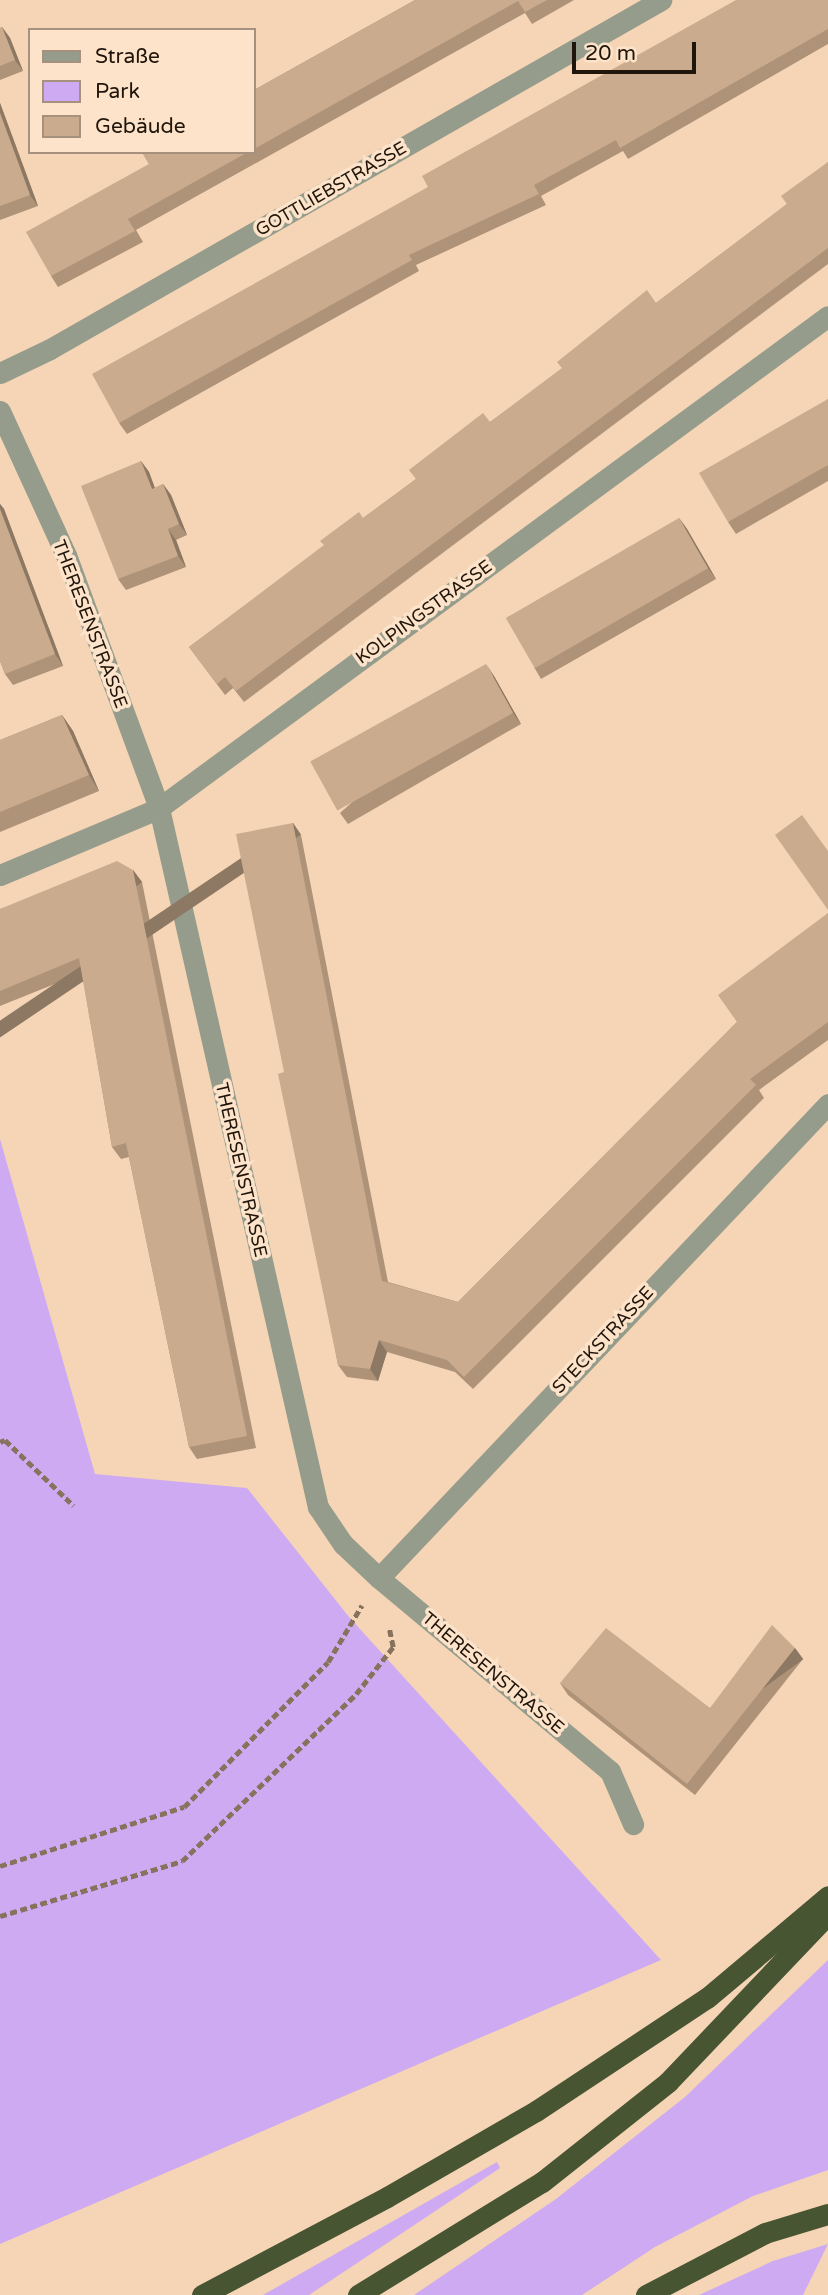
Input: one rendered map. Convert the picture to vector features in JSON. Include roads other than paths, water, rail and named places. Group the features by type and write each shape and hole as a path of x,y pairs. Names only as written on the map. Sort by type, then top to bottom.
{"highway":[{"path":"202,2295 387,2197 536,2110 707,1998 828,1896"},
{"path":"358,2295 542,2182 668,2082 828,1914"},
{"path":"646,2295 765,2233 828,2214"}],"street":[{"name":"GOTTLIEBSTRASSE","path":"0,373 50,349 661,0"},
{"name":"KOLPINGSTRASSE","path":"0,875 159,808 828,316"},
{"name":"THERESENSTRASSE","path":"0,411 66,555 159,808 318,1507 343,1544 379,1578 610,1771 633,1824"},
{"name":"STECKSTRASSE","path":"379,1578 828,1104"}]}
